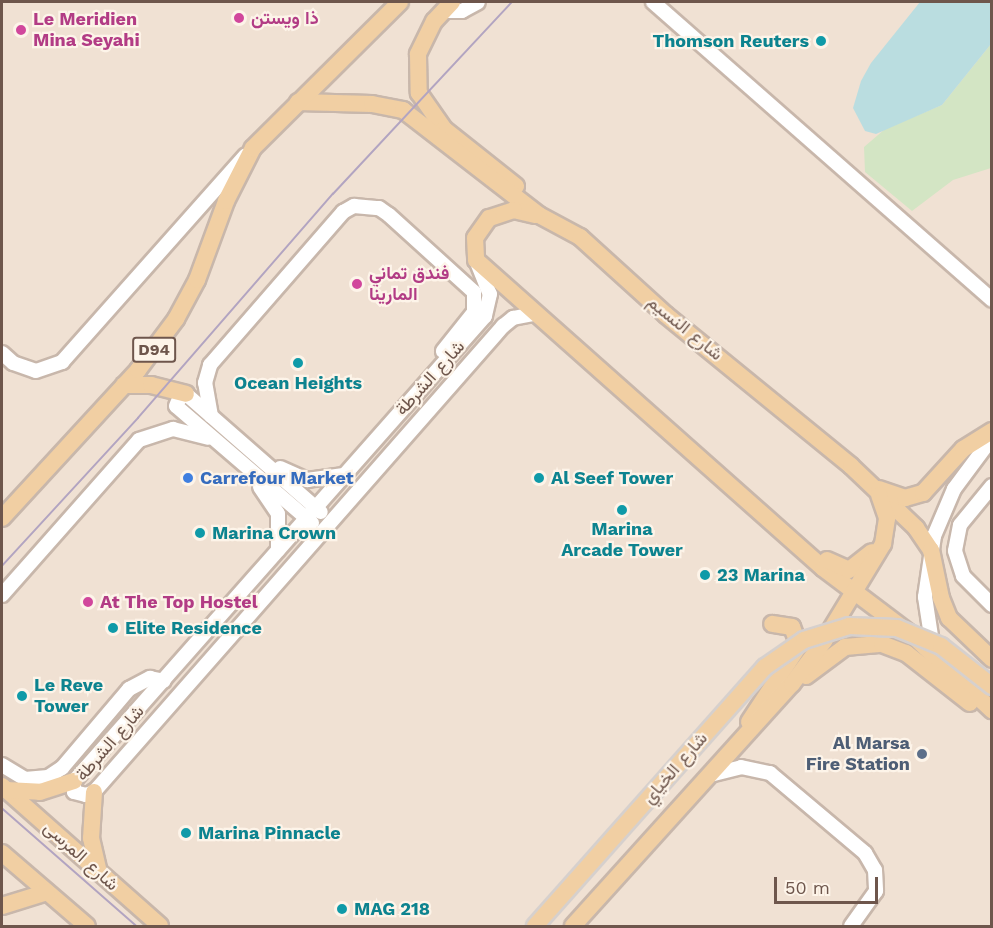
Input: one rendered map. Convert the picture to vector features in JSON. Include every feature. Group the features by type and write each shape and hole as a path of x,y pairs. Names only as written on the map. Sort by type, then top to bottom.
{"main road":[{"name":"D94","path":"2,518 151,354 187,300 226,201 253,148 400,2"},
{"path":"443,11 418,54 416,68 419,93 430,112 444,129 580,237"},
{"name":"شارع النسيم","path":"298,102 372,104 403,110 539,216 580,237 666,315 730,364 874,488 916,528 931,550 941,598 950,618 962,634 992,659"},
{"path":"539,216 514,210 489,218 475,238 476,260 533,314 783,533 855,592 898,623 992,710"},
{"path":"124,385 151,385 186,394"},
{"path":"874,488 898,497 918,496 928,490 963,449 992,431"},
{"name":"شارع الخياي","path":"573,927 792,684 855,592 883,544 887,518 874,488"},
{"path":"783,533 844,570 857,567 883,544"},
{"path":"740,742 764,694 798,651 799,640 792,627 772,624"},
{"name":"شارع الخياي","path":"535,926 760,672 804,640 849,626 897,628 941,646 992,686"},
{"path":"792,684 845,647 882,644 906,653 962,698 992,710"},
{"path":"4,788 40,792 74,781"},
{"name":"شارع المرسى","path":"4,788 160,927"},
{"path":"94,792 91,838 99,872"},
{"path":"2,853 87,927"},
{"path":"2,906 47,892"}],"street":[{"path":"443,11 462,10 478,2"},
{"path":"652,2 992,300"},
{"path":"2,353 13,363 36,371 62,362 253,148"},
{"path":"211,416 205,383 210,365 344,212 354,206 367,205 390,215 474,292 474,312 438,359 435,372"},
{"name":"شارع الشرطة","path":"476,260 490,294 488,311 74,781 78,794 94,792 503,326 513,318 533,314"},
{"path":"311,513 246,466 176,406 186,394 243,444 327,527"},
{"path":"2,595 139,440 173,429 216,441"},
{"path":"936,660 925,597 931,550 950,497 992,438"},
{"path":"243,444 299,478 321,480 344,475"},
{"path":"246,466 276,508 278,550"},
{"path":"992,486 960,525 955,551 963,576 992,604"},
{"path":"2,765 25,779 48,777 62,768 129,689 150,678 164,681"},
{"path":"710,775 741,767 770,773 865,853 876,870 876,891 851,927"}],"shaded area":[{"path":"2,2 991,2 991,926 2,926"}],"green space":[{"path":"991,44 991,168 953,180 912,211 865,172 864,147 885,129 942,105"}],"water":[{"path":"920,2 991,2 991,44 942,105 876,134 865,131 853,108 861,81 871,63"}],"tram line":[{"path":"2,566 138,418 333,194 512,2"},
{"path":"2,808 137,926"}],"place":[{"name":"ذا ويستن","path":"239,18"},
{"name":"Le Meridien Mina Seyahi","path":"21,30"},
{"name":"Thomson Reuters","path":"821,41"},
{"name":"فندق تماني المارينا","path":"357,284"},
{"name":"Ocean Heights","path":"298,363"},
{"name":"Carrefour Market","path":"188,478"},
{"name":"Al Seef Tower","path":"539,478"},
{"name":"Marina Arcade Tower","path":"622,510"},
{"name":"Marina Crown","path":"200,533"},
{"name":"23 Marina","path":"705,575"},
{"name":"At The Top Hostel","path":"88,602"},
{"name":"Elite Residence","path":"113,628"},
{"name":"Le Reve Tower","path":"22,696"},
{"name":"Al Marsa Fire Station","path":"922,754"},
{"name":"Marina Pinnacle","path":"186,833"},
{"name":"MAG 218","path":"342,909"}]}
